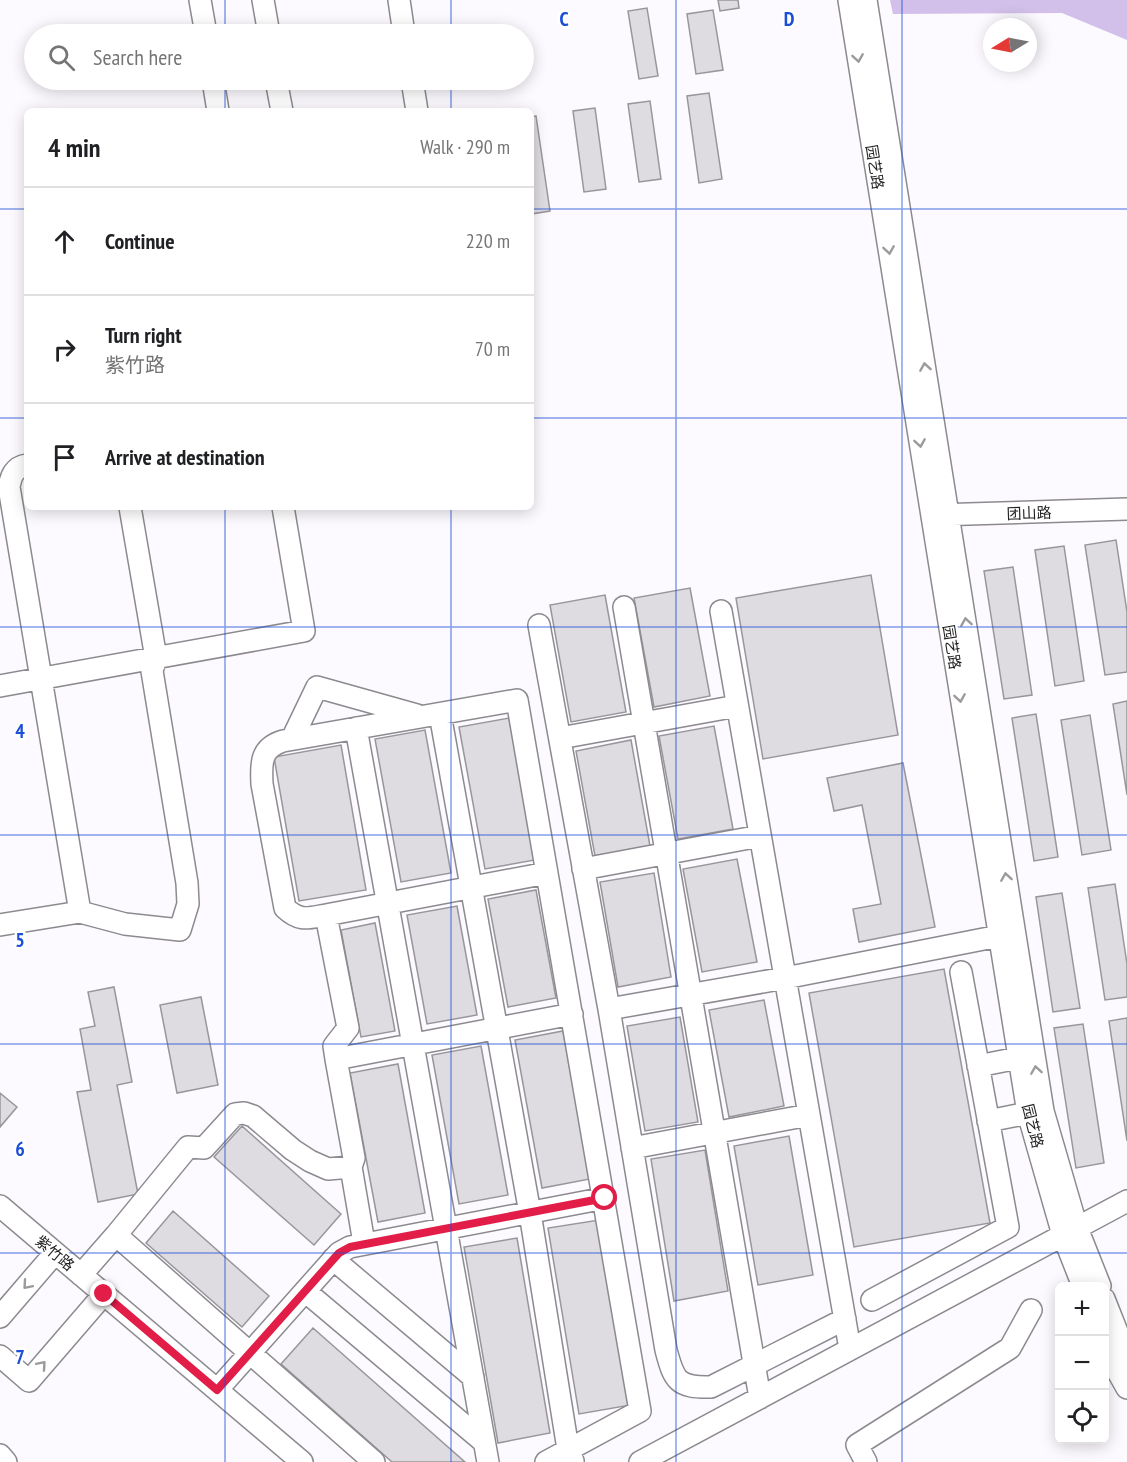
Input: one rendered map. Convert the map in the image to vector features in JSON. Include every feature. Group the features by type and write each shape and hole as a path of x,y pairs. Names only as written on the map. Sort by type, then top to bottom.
{"street":[{"path":"200,0 204,24"},
{"path":"263,0 267,24"},
{"path":"399,0 403,24"},
{"name":"园艺路","path":"849,0 1043,1111 1082,1282"},
{"name":"园艺路","path":"866,0 1018,1058 1028,1113 1070,1231 1097,1282"},
{"path":"215,90 218,108"},
{"path":"278,90 281,108"},
{"path":"414,90 417,108"},
{"path":"24,466 11,474 9,487 80,912"},
{"name":"团山路","path":"940,516 1127,509"},
{"path":"0,926 80,912 125,924 180,930 188,904 187,883 152,671 156,658 131,510"},
{"path":"0,686 303,631 283,510"},
{"path":"624,607 760,1398"},
{"path":"721,611 850,1349"},
{"path":"539,625 609,1009 666,1350 672,1370 680,1383 695,1388 711,1387 845,1319"},
{"path":"292,739 317,687 432,715"},
{"path":"546,1462 571,1456 640,1411 605,1198 517,700 292,739 271,744 263,756 262,784 285,908 293,916 303,919 547,873"},
{"path":"560,738 737,706"},
{"path":"432,715 472,887 571,1456"},
{"path":"357,728 486,1452"},
{"path":"583,869 760,836"},
{"path":"326,915 348,1028 334,1046 354,1158 351,1167 364,1243"},
{"path":"609,1009 785,978 999,936"},
{"path":"872,1300 1008,1227 961,972"},
{"path":"336,1059 572,1014"},
{"path":"978,1066 1018,1058"},
{"path":"81,1275 188,1147 204,1148 236,1114 244,1113 253,1116 293,1150 310,1161 328,1169 351,1167"},
{"path":"988,1121 1028,1113"},
{"path":"632,1148 809,1114"},
{"path":"217,1390 339,1253 364,1243 605,1198"},
{"path":"640,1462 1127,1201"},
{"name":"紫竹路","path":"0,1206 302,1462"},
{"path":"116,1234 374,1462"},
{"path":"0,1317 55,1253"},
{"path":"333,1259 473,1377"},
{"path":"305,1291 486,1452"},
{"path":"3,1365 29,1381 104,1294"},
{"path":"866,1462 857,1445 1010,1348 1031,1310"},
{"path":"1109,1312 1127,1357"},
{"path":"1109,1353 1127,1388"}],"shaded area":[{"path":"890,0 1127,0 1127,40 1062,13 893,14"}],"building":[{"path":"718,0 738,0 739,8 720,11"},
{"path":"647,8 658,76 639,79 628,11"},
{"path":"713,10 723,70 696,74 687,14"},
{"path":"709,93 722,179 699,183 687,96"},
{"path":"650,101 661,179 639,182 628,104"},
{"path":"595,108 606,189 584,192 573,111"},
{"path":"534,116 536,116 550,211 534,214"},
{"path":"1116,540 1127,612 1127,672 1105,675 1085,545"},
{"path":"1064,546 1084,681 1055,686 1035,550"},
{"path":"1013,567 1032,695 1004,699 984,571"},
{"path":"871,575 898,735 763,759 736,598"},
{"path":"690,588 710,696 654,707 634,598"},
{"path":"605,595 626,712 571,722 550,605"},
{"path":"1127,701 1127,795 1113,704"},
{"path":"1036,714 1058,857 1034,861 1012,718"},
{"path":"1090,715 1111,850 1082,855 1061,720"},
{"path":"509,718 535,860 485,869 459,727"},
{"path":"714,726 733,829 678,839 659,736"},
{"path":"425,730 451,873 401,882 375,739"},
{"path":"631,740 650,846 595,856 576,751"},
{"path":"341,745 366,890 299,901 274,757"},
{"path":"903,763 935,927 859,942 853,909 881,904 862,805 834,811 827,778"},
{"path":"737,859 757,962 702,972 683,869"},
{"path":"654,873 671,977 618,987 600,882"},
{"path":"1115,884 1127,964 1127,997 1105,1000 1088,888"},
{"path":"536,890 556,998 508,1007 488,899"},
{"path":"1062,893 1080,1008 1053,1012 1036,897"},
{"path":"457,906 477,1015 427,1024 407,915"},
{"path":"375,923 395,1031 361,1037 341,930"},
{"path":"944,969 990,1223 854,1247 809,993"},
{"path":"114,987 132,1082 117,1085 138,1194 98,1202 77,1092 91,1090 80,1029 95,1026 88,992"},
{"path":"201,997 218,1085 177,1093 160,1005"},
{"path":"764,1000 784,1106 729,1117 709,1010"},
{"path":"680,1017 698,1122 645,1131 627,1026"},
{"path":"1127,1018 1127,1141 1109,1021"},
{"path":"1083,1024 1104,1163 1076,1168 1054,1028"},
{"path":"563,1031 590,1179 542,1188 515,1040"},
{"path":"481,1046 508,1195 459,1204 432,1055"},
{"path":"398,1064 425,1213 378,1222 350,1073"},
{"path":"0,1093 17,1107 0,1127"},
{"path":"242,1126 341,1214 314,1245 214,1157"},
{"path":"789,1136 813,1275 758,1285 734,1146"},
{"path":"705,1150 728,1291 674,1301 651,1159"},
{"path":"173,1211 269,1296 242,1327 146,1243"},
{"path":"599,1220 631,1405 579,1414 548,1228"},
{"path":"517,1238 550,1433 498,1443 464,1247"},
{"path":"313,1328 465,1462 392,1462 281,1364"}],"route":[{"path":"104,1294 217,1390 339,1253 350,1247 605,1198"}]}
